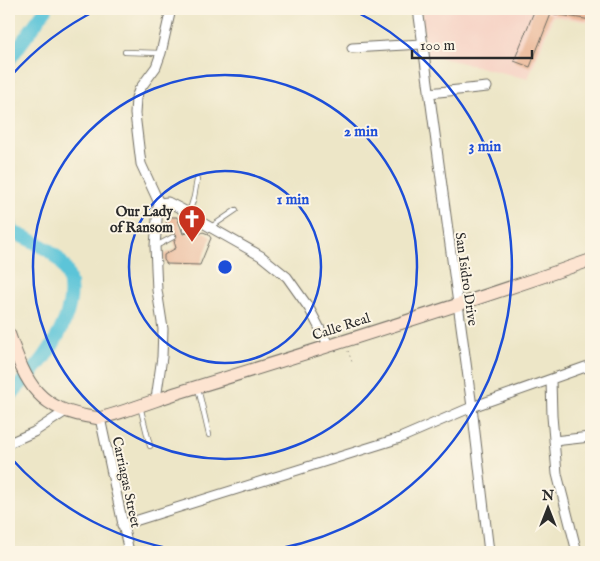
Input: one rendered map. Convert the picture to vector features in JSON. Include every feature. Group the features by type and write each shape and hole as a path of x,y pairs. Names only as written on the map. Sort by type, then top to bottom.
{"street":[{"path":"156,399 162,357 163,329 157,290 155,246 160,202 141,164 135,114 136,98 139,90 156,67 161,53 170,9"},
{"name":"San Isidro Drive","path":"418,9 472,408 489,552"},
{"path":"352,48 422,44"},
{"path":"429,93 487,87"},
{"path":"160,202 168,202 189,213 210,228 261,256 288,277 309,308 329,346"},
{"name":"Calle Real","path":"100,418 457,306 591,260"},
{"path":"9,334 12,348 21,366 34,388 49,404 66,411 100,418"},
{"path":"122,524 400,438 472,408 591,365"},
{"path":"551,380 557,474 576,552"},
{"path":"9,444 34,432 66,411"},
{"name":"Carriagas Street","path":"100,418 129,552"},
{"path":"554,441 590,437"}],"lane":[{"path":"125,52 161,53"},
{"path":"189,213 194,197 196,180"},
{"path":"210,228 236,210"},
{"path":"185,230 201,222"},
{"path":"155,246 173,237"},
{"path":"198,386 209,435"},
{"path":"140,404 150,446"}],"shaded area":[{"path":"421,9 591,9 591,22 553,16 528,79 426,54"}],"building":[{"path":"535,9 551,14 530,67 514,61"},
{"path":"555,9 591,9 591,20 554,14"},
{"name":"Our Lady of Ransom","path":"170,217 177,217 183,234 188,233 192,238 203,232 211,238 200,265 167,264 164,260 164,255 176,248 174,241 177,236 166,223"}],"waterway":[{"path":"9,60 46,9"},
{"path":"9,220 12,232 40,245 59,259 69,278 70,292 65,320 51,348 9,398"}],"place":[{"name":"Our Lady of Ransom","path":"192,243"}]}
